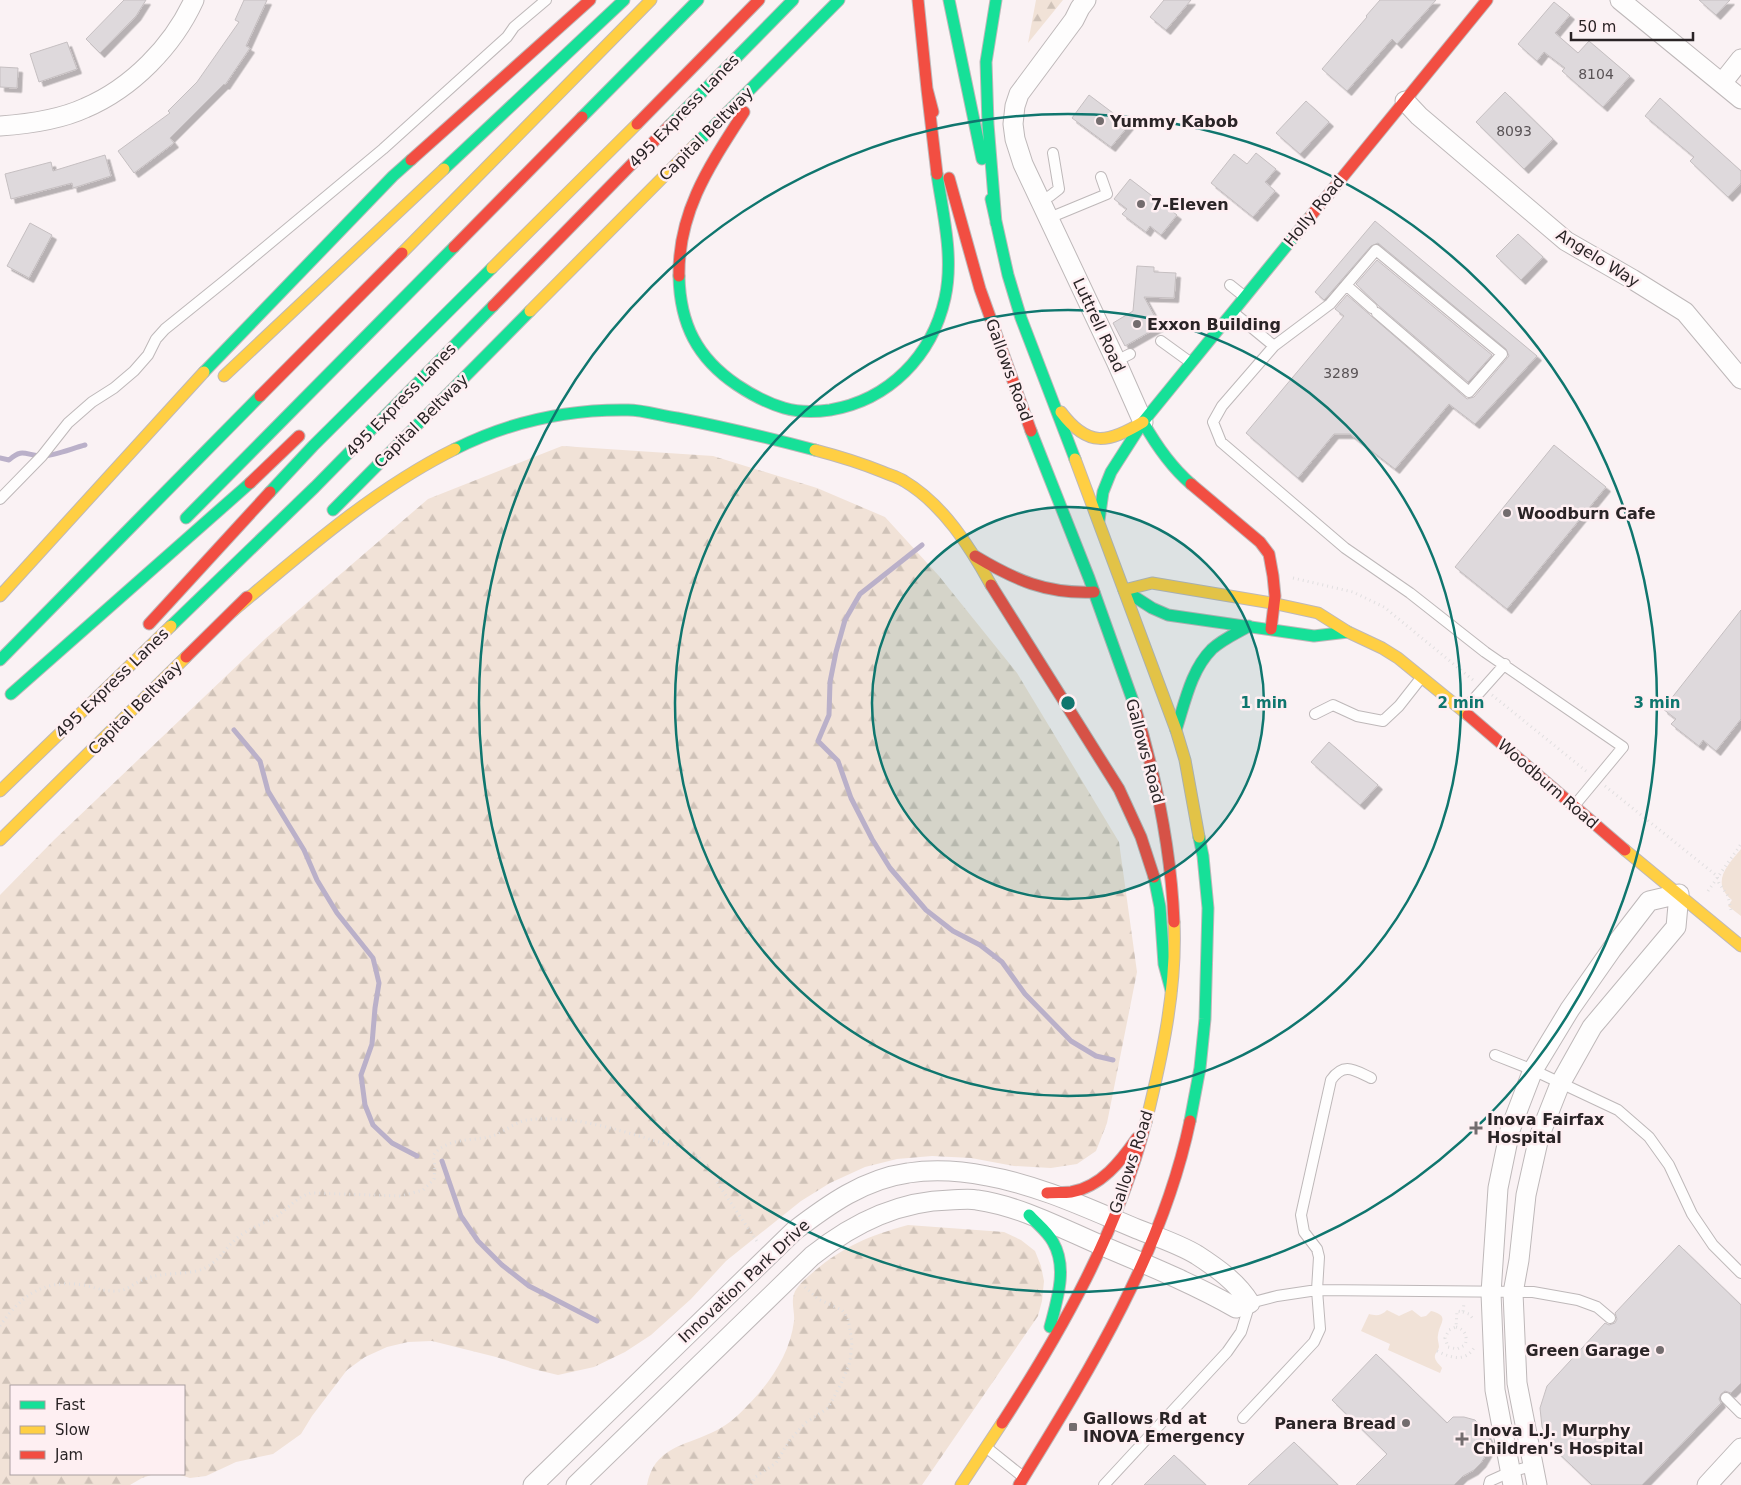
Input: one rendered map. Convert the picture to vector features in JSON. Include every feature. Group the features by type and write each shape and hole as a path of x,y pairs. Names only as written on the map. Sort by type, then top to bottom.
{"main road":[{"path":"0,596 204,372 393,176 590,0"},
{"path":"213,386 624,0"},
{"path":"0,660 651,0"},
{"path":"176,528 698,0"},
{"path":"141,632 312,446 579,182 758,0"},
{"name":"495 Express Lanes","path":"0,791 315,487 793,0"},
{"name":"Capital Beltway","path":"0,840 321,523 840,0"},
{"name":"Gallows Road","path":"918,0 927,89 957,213 992,326 1043,461 1109,591 1150,653 1185,760 1204,856 1208,908 1206,1019 1200,1068 1189,1124 1165,1209 1143,1263 1083,1380 1025,1482"},
{"name":"Gallows Road","path":"949,0 1008,275 1021,318 1099,520 1109,591 1138,716 1151,762 1164,824 1172,881 1175,952 1172,990 1158,1074 1130,1175 1113,1219 1088,1278 1040,1362 961,1485"},
{"path":"996,0 986,62 988,124 996,223"},
{"name":"Holly Road","path":"1143,422 1487,0"},
{"path":"775,65 720,150 694,200 685,224 680,256 679,280 681,304 687,325 694,342 704,356 738,388 761,401 786,409 812,412 845,408 872,398 908,371 926,347 940,316 946,287 949,248 935,160 927,89"},
{"path":"1052,399 1068,422 1087,437 1100,438 1120,435 1143,422"},
{"path":"233,611 270,578 341,522 400,479 428,462 471,441 520,423 553,415 588,411 630,410 683,419 735,429 851,459 904,480 922,494 948,521 974,555 997,595 1119,788 1148,855 1157,889 1162,927 1164,966 1172,990"},
{"path":"1099,520 1103,492 1111,472 1143,422"},
{"name":"Luttrell Road","path":"1143,422 1156,446 1183,477 1260,542 1269,554 1275,596 1271,629"},
{"path":"55,535 170,427"},
{"path":"135,569 9,697 243,490 307,428"},
{"name":"Woodburn Road","path":"974,555 1009,576 1027,584 1050,590 1083,593 1109,591 1152,583 1318,613 1348,632 1398,658 1741,946"},
{"path":"1109,591 1168,614 1314,636 1348,632"},
{"path":"1176,730 1189,687 1202,660 1220,642 1249,626"},
{"path":"0,784 80,697"},
{"path":"1047,1193 1070,1192 1085,1188 1096,1181 1119,1162 1144,1127"},
{"path":"1029,1215 1049,1236 1056,1248 1060,1275 1055,1310 1040,1362"}],"street":[{"path":"0,126 51,119 84,109 127,84 172,37 194,0"},
{"name":"Luttrell Road","path":"1086,0 1074,20 1023,86 1015,106 1013,124 1015,140 1023,164 1040,200 1079,269 1123,358 1143,422"},
{"path":"1620,0 1741,99"},
{"path":"1722,83 1741,59"},
{"name":"Angelo Way","path":"1404,102 1566,241 1685,312 1741,379"},
{"path":"1511,1478 1495,1390 1491,1293 1498,1188 1510,1130 1533,1070 1570,1009 1612,949 1649,901 1679,894 1676,927 1592,1027 1560,1084 1538,1137 1526,1195 1519,1260 1513,1293 1517,1383 1537,1485"},
{"name":"Innovation Park Drive","path":"533,1485 794,1231 833,1202 884,1178 908,1173 964,1172 1010,1181 1047,1193 1195,1254 1227,1276 1250,1303 1236,1308 1143,1263 1029,1215 999,1205 975,1199 924,1202 900,1207 879,1214 844,1232 812,1256 576,1485"},
{"path":"1708,1485 1741,1448"}],"lane":[{"path":"0,500 42,456 68,423 92,402 114,388 134,371 148,355 156,338 165,329 227,280 383,149 494,50 514,27 546,0"},
{"path":"1040,200 1050,196 1059,189 1053,153"},
{"path":"1049,218 1106,194 1100,177"},
{"path":"1346,285 1469,392 1502,354 1376,250 1346,285 1330,304 1274,346 1222,406 1213,422 1221,442 1345,548 1410,593 1485,652 1623,747 1574,807"},
{"path":"1230,285 1245,297"},
{"path":"1233,312 1274,346"},
{"path":"1160,341 1191,363"},
{"path":"1463,711 1504,664"},
{"path":"1315,714 1333,705 1357,716 1383,720 1399,706 1422,677"},
{"path":"1495,1056 1533,1070 1618,1110 1649,1137 1669,1165 1692,1214 1713,1246 1741,1273"},
{"path":"1243,1418 1314,1342 1320,1329 1317,1290 1319,1257 1317,1250 1304,1232 1300,1215 1327,1091 1334,1076 1338,1071 1349,1068 1372,1078"},
{"path":"1105,1485 1227,1352 1241,1332 1250,1303 1277,1296 1317,1290 1533,1292 1578,1300 1597,1307 1610,1318"},
{"path":"1726,1398 1741,1412"},
{"path":"986,1447 1025,1482"},
{"path":"1489,1485 1490,1481 1511,1478 1532,1466"}],"path":[{"path":"1293,578 1354,592 1384,607 1717,876 1719,884 1728,896 1732,914"},
{"path":"1710,888 1741,844"},
{"path":"0,1326 32,1292 44,1287 82,1285 118,1291 152,1276 196,1271 211,1265 219,1260 235,1240 245,1232 276,1216 300,1197 311,1193 401,1196 423,1190 434,1178 435,1166 433,1156 443,1146 458,1141 489,1137 524,1121 538,1119 557,1118 594,1124 684,1148 695,1154 704,1163 750,1234 770,1254"},
{"path":"751,1485 754,1478 776,1463 788,1441 804,1423 828,1408 842,1384 850,1362 852,1342 848,1318 842,1310 818,1299 792,1275"},
{"path":"1463,1312 1465,1292"},
{"path":"1456,1328 1457,1311 1469,1314 1473,1317 1475,1324"},
{"path":"1452,1349 1461,1348 1467,1340 1464,1331 1456,1328 1449,1330 1445,1338 1448,1346 1452,1349 1452,1358"},
{"path":"1437,1351 1452,1358 1461,1358 1475,1348 1475,1340"}],"green space":[{"path":"1036,0 1063,0 1028,43"},
{"path":"562,446 713,456 817,488 885,517 939,576 1017,673 1119,842 1137,972 1107,1123 1096,1151 1077,1164 1051,1168 1014,1166 971,1158 932,1156 897,1159 865,1167 830,1183 801,1201 726,1261 691,1299 651,1335 625,1352 594,1367 558,1375 432,1341 408,1342 387,1347 365,1357 347,1370 312,1416 301,1434 273,1454 236,1462 206,1476 190,1478 180,1475 185,1475 185,1385 10,1385 10,1475 151,1475 130,1485 0,1485 0,895 54,840 265,639 428,499"},
{"path":"1741,849 1741,916 1728,906 1732,900 1722,887 1722,880 1727,867"},
{"path":"908,1225 1004,1232 1021,1240 1035,1251 1044,1281 1038,1316 922,1485 647,1485 656,1463 663,1456 680,1445 716,1431 726,1425 743,1410 771,1378 788,1345 794,1321 793,1297 804,1281 834,1256 856,1244 868,1238"},
{"path":"1387,1310 1399,1316 1412,1310 1421,1317 1426,1316 1431,1311 1441,1315 1442,1320 1438,1336 1439,1347 1435,1357 1442,1368 1440,1373 1388,1350 1390,1344 1361,1331 1369,1314 1378,1315"}],"building":[{"path":"124,0 146,0 136,16 100,53 86,39"},
{"path":"244,0 267,0 246,46 250,48 225,85 170,138 174,143 134,173 118,151 170,113 168,111 197,82 239,22 235,20"},
{"path":"1164,0 1191,0 1166,30 1150,17"},
{"path":"1380,0 1436,0 1397,44 1392,39 1347,91 1322,69"},
{"path":"1699,0 1730,0 1716,15"},
{"path":"1554,2 1570,15 1555,33 1578,53 1589,41 1630,76 1603,107 1562,71 1565,68 1544,52 1537,61 1518,44"},
{"path":"67,42 77,69 39,82 30,54"},
{"path":"0,67 18,68 17,88 0,87"},
{"path":"1505,92 1553,139 1524,169 1476,122"},
{"name":"Yummy Kabob","path":"1089,95 1129,125 1111,147 1072,118"},
{"path":"1660,98 1741,171 1741,183 1728,197 1690,161 1694,157 1645,116"},
{"path":"1306,101 1329,122 1300,154 1276,133"},
{"path":"1256,153 1276,169 1265,182 1275,191 1253,217 1211,183 1234,154 1247,164"},
{"path":"105,155 111,176 73,188 72,183 11,199 5,174 51,162 53,171"},
{"name":"7-Eleven","path":"1130,179 1177,215 1161,235 1150,226 1146,232 1122,214 1127,209 1114,199"},
{"path":"1375,221 1537,356 1475,424 1449,404 1395,469 1350,434 1334,434 1298,478 1246,433 1344,316 1335,309 1347,295 1467,399 1474,397 1509,356 1506,349 1378,243 1371,246 1324,300 1315,292"},
{"path":"30,223 52,235 29,278 7,266"},
{"path":"1518,234 1543,257 1521,280 1496,256"},
{"path":"1377,260 1492,355 1468,382 1356,284"},
{"path":"1137,266 1154,267 1154,272 1176,273 1174,298 1144,297 1160,326 1125,346 1113,323 1133,311"},
{"path":"1554,445 1606,487 1507,609 1455,567"},
{"path":"1741,610 1741,719 1716,751 1703,740 1699,746 1671,724 1676,719 1663,709"},
{"path":"1329,742 1378,785 1360,805 1311,762"},
{"name":"Green Garage","path":"1679,1245 1741,1305 1741,1383 1731,1393 1725,1391 1721,1394 1719,1399 1721,1403 1642,1485 1592,1485 1552,1447 1542,1427 1540,1408 1547,1386 1605,1323 1609,1325 1615,1323 1617,1319 1615,1313"},
{"path":"1376,1354 1447,1423 1453,1417 1475,1420 1488,1437 1487,1453 1481,1463 1454,1485 1356,1485 1387,1454 1332,1400"},
{"path":"1294,1442 1338,1485 1248,1485"},
{"path":"1174,1455 1206,1485 1144,1485"}],"waterway":[{"path":"0,458 9,460 21,453 47,456 85,445"},
{"path":"922,545 860,594 845,620 830,682 829,715 818,741 838,761 851,798 872,839 890,868 926,910 953,931 980,945 1002,962 1025,994 1071,1041 1096,1056 1113,1060"},
{"path":"234,730 260,761 268,791 304,850 317,880 337,913 373,958 379,983 372,1044 361,1075 365,1105 373,1125 392,1143 417,1156"},
{"path":"442,1161 461,1216 478,1241 502,1265 529,1286 597,1321"}],"traffic: fast":[{"path":"444,169 624,0"},
{"path":"582,117 698,0"},
{"path":"670,125 793,0"},
{"path":"695,145 839,0"},
{"path":"949,0 982,159"},
{"path":"996,0 986,62 988,124 996,223"},
{"path":"204,372 393,176 411,160"},
{"path":"679,276 683,309 693,338 701,351 723,375 754,395 789,409 819,411 851,405 871,396 905,372 930,339 939,319 945,298 948,252 937,174"},
{"path":"991,199 1008,275 1021,318 1075,459"},
{"path":"1191,484 1164,455 1143,422 1310,217"},
{"path":"186,518 454,247"},
{"path":"270,492 313,446 492,268"},
{"path":"171,626 315,487 493,306"},
{"path":"333,510 530,311"},
{"path":"0,660 260,396"},
{"path":"455,449 496,431 539,419 583,412 634,410 712,425 815,450"},
{"path":"1099,520 1103,492 1111,472 1143,422"},
{"path":"1031,431 1089,578 1134,704"},
{"path":"11,694 250,483"},
{"path":"1124,590 1152,608 1168,615 1314,636 1348,632"},
{"path":"1176,730 1194,676 1205,657 1221,642 1249,626"},
{"path":"1190,1121 1200,1068 1205,1019 1208,908 1203,856 1199,837"},
{"path":"1154,877 1160,907 1164,964 1171,990"},
{"path":"1029,1215 1051,1238 1060,1262 1060,1284 1050,1327"}],"traffic: slow":[{"path":"402,253 651,0"},
{"path":"492,268 637,124"},
{"path":"530,311 695,145"},
{"path":"224,376 444,169"},
{"path":"0,596 204,372"},
{"path":"1061,412 1080,432 1090,437 1109,438 1143,422"},
{"path":"233,611 339,523 396,483 455,449"},
{"path":"815,450 894,476 918,491 943,514 965,541 991,585"},
{"path":"1075,459 1176,730 1185,760 1199,837"},
{"path":"1124,590 1152,583 1272,603 1318,613 1348,632 1398,658 1468,715"},
{"path":"0,791 171,626"},
{"path":"0,840 186,657"},
{"path":"1625,850 1741,946"},
{"path":"1146,1122 1158,1073 1171,998 1174,922"},
{"path":"961,1485 1002,1423"}],"traffic: jam":[{"path":"411,160 590,0"},
{"path":"637,124 759,0"},
{"path":"918,0 927,89 933,112"},
{"path":"1310,217 1487,0"},
{"path":"927,89 937,174"},
{"path":"679,276 680,252 690,210 708,170 744,112"},
{"path":"454,247 582,117"},
{"path":"493,306 670,125"},
{"path":"949,178 980,289 1031,431"},
{"path":"260,396 402,253"},
{"path":"250,483 299,436"},
{"path":"1191,484 1260,542 1269,554 1275,596 1271,629"},
{"path":"149,624 270,492"},
{"path":"975,556 1004,572 1032,584 1061,591 1094,592"},
{"path":"991,585 1119,789 1141,837 1154,877"},
{"path":"186,657 247,597"},
{"path":"1134,704 1156,785 1166,839 1174,922"},
{"path":"1468,715 1625,850"},
{"path":"1019,1485 1096,1355 1142,1265 1161,1218 1177,1170 1190,1121"},
{"path":"1002,1423 1046,1352 1086,1278 1120,1202 1146,1122"},
{"path":"1047,1193 1071,1192 1092,1185 1117,1164 1137,1138"}],"place":[{"name":"Yummy Kabob","path":"1100,121"},
{"name":"7-Eleven","path":"1141,204"},
{"name":"Exxon Building","path":"1137,324"},
{"name":"Woodburn Cafe","path":"1507,513"},
{"name":"Inova Fairfax Hospital","path":"1476,1128"},
{"name":"Green Garage","path":"1660,1350"},
{"name":"Panera Bread","path":"1406,1423"},
{"name":"Gallows Rd at INOVA Emergency","path":"1073,1427"},
{"name":"Inova L.J. Murphy Children's Hospital","path":"1462,1439"}]}
